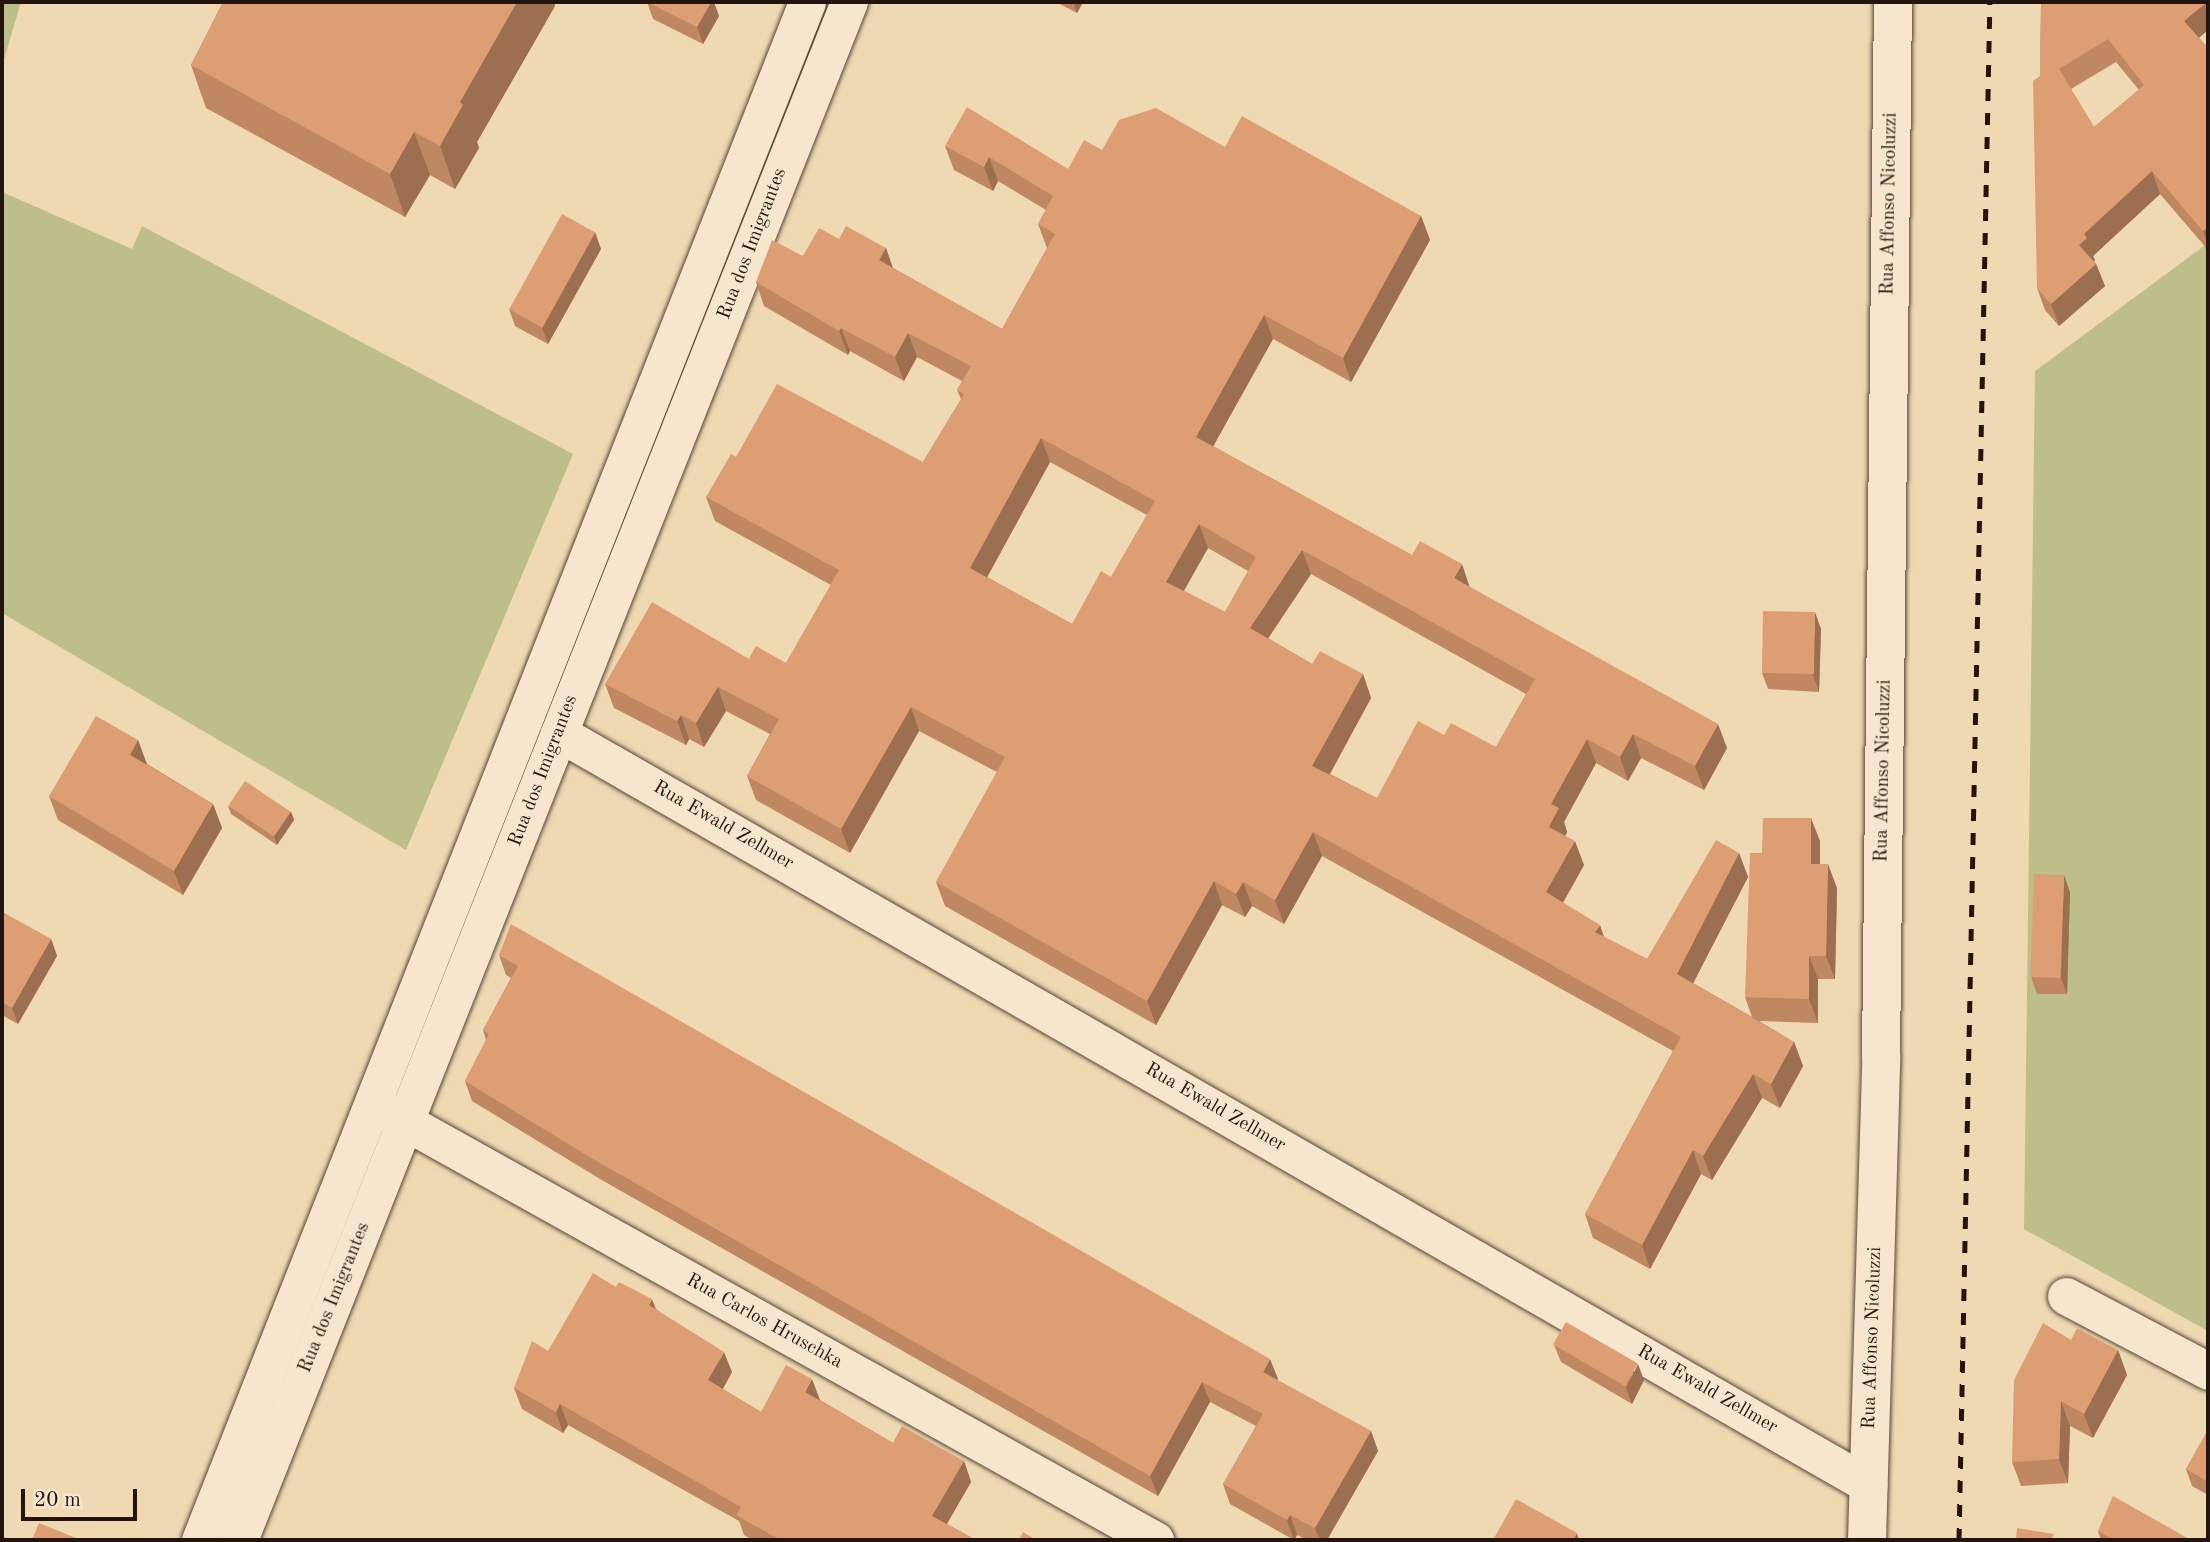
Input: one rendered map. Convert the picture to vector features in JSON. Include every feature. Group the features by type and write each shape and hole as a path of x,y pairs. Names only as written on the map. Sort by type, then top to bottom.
{"street":[{"name":"Rua dos Imigrantes","path":"239,1540 372,1104 807,2"},
{"name":"Rua dos Imigrantes","path":"200,1540 293,1357 407,1122 849,2"},
{"name":"Rua Affonso Nicoluzzi","path":"1867,1540 1881,1056 1893,2"},
{"name":"Rua Ewald Zellmer","path":"559,733 1869,1485"},
{"name":"Rua Carlos Hruschka","path":"372,1104 1155,1540"},
{"path":"2066,1296 2208,1371"}],"green space":[{"path":"2,2 21,2 2,66"},
{"path":"2,192 132,249 142,226 573,454 406,850 2,613"},
{"path":"2208,243 2208,1331 2024,1229 2035,371"}],"building":[{"path":"223,2 517,2 460,102 463,105 440,146 414,132 390,174 191,65"},
{"path":"647,2 711,2 697,27"},
{"path":"2041,2 2207,2 2184,21 2208,48 2208,227 2203,231 2152,171 2084,234 2087,238 2079,245 2096,264 2051,304 2037,288 2033,81 2040,76","holes":["2108,39 2144,85 2094,127 2059,69"]},
{"path":"967,107 1068,169 1084,140 1102,150 1119,120 1156,108 1225,147 1242,116 1421,216 1343,358 1264,315 1196,437 1412,555 1420,541 1462,564 1454,578 1718,724 1695,766 1633,734 1620,757 1587,739 1551,804 1559,808 1549,827 1575,841 1546,892 1600,925 1595,932 1647,959 1716,840 1739,853 1677,974 1794,1042 1771,1084 1753,1074 1703,1156 1693,1150 1642,1245 1585,1214 1681,1037 1313,832 1275,900 1243,882 1236,894 1214,881 1147,1001 936,882 1005,757 911,707 841,829 747,776 779,719 718,687 696,723 681,715 677,721 605,684 652,602 749,659 756,646 786,663 839,570 706,497 731,454 736,457 777,384 923,462 964,394 957,390 971,366 908,333 895,357 841,328 839,331 756,282 772,240 803,256 819,228 839,239 846,226 886,248 879,260 1002,329 1055,234 1038,224 1053,196 989,157 984,167 945,146","holes":["1041,438 1155,501 1111,577 1101,571 1072,624 970,568","1199,524 1256,557 1225,612 1166,582","1302,550 1535,679 1496,747 1451,723 1444,735 1418,721 1377,798 1312,766 1363,674 1320,651 1312,664 1250,628"]},
{"path":"562,214 595,232 542,328 509,309"},
{"path":"1763,611 1815,612 1814,674 1762,673"},
{"path":"96,716 138,740 130,755 213,804 174,871 49,796"},
{"path":"245,781 291,812 274,837 228,806"},
{"path":"1763,818 1811,818 1811,864 1828,864 1826,956 1809,956 1809,999 1745,997 1750,853 1762,853"},
{"path":"2034,874 2064,875 2060,978 2030,977"},
{"path":"2,912 51,939 12,1008 2,1002"},
{"path":"511,924 1270,1359 1263,1372 1371,1431 1315,1528 1290,1515 1287,1520 1223,1484 1263,1414 1202,1382 1150,1476 593,1159 465,1081 489,1034 483,1030 518,966 499,955"},
{"path":"593,1273 616,1287 619,1282 652,1299 649,1305 724,1352 708,1380 761,1412 786,1365 812,1379 805,1392 893,1443 902,1426 964,1461 932,1516 976,1540 780,1540 736,1515 741,1507 560,1404 556,1412 514,1388 532,1341 548,1351"},
{"path":"1566,1322 1638,1364 1625,1386 1553,1345"},
{"path":"2043,1323 2071,1340 2077,1328 2118,1350 2084,1414 2061,1401 2059,1459 2012,1462 2014,1380"},
{"path":"2208,1430 2208,1482 2186,1469"},
{"path":"2113,1496 2191,1540 2114,1540 2098,1531"},
{"path":"1516,1499 1577,1533 1573,1540 1493,1540"},
{"path":"39,1523 81,1540 32,1540"},
{"path":"2017,1528 2054,1534 2051,1540 2016,1540"},
{"path":"1023,1532 1036,1540 1019,1540"}],"railway":[{"path":"1959,1540 1990,2"}]}
